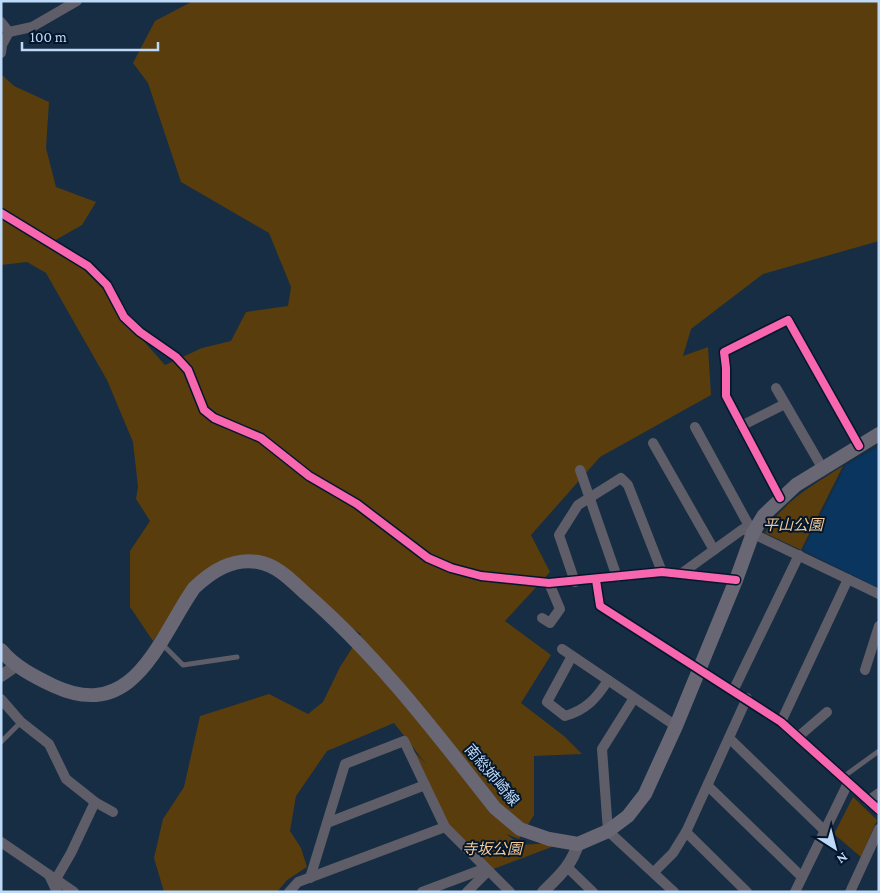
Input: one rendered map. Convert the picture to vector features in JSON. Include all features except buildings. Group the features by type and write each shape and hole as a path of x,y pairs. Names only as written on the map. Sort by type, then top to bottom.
{"main road":[{"path":"578,844 608,831 628,816 645,794 699,671 753,533 764,515 796,485 879,434"},
{"name":"南総姉崎線","path":"1,650 10,661 72,694 92,696 117,690 135,678 194,588 216,570 227,565 247,561 260,562 275,568 326,611 356,640 399,688 495,808 520,829 549,839 578,844"}],"street":[{"path":"1,53 2,45 9,32 32,27 77,1"},
{"path":"1,22 9,32"},
{"path":"1,213 88,266 107,285 124,317 140,332 176,357 188,370 204,410 214,418 262,438 309,476 357,504 428,558 451,568 480,576 549,583 596,580 662,572 736,580"},
{"path":"780,498 726,396 724,352 788,320 859,446"},
{"path":"776,388 823,468"},
{"path":"741,426 785,404"},
{"path":"695,427 753,533"},
{"path":"653,443 714,550"},
{"path":"580,470 617,577"},
{"path":"575,582 559,535 578,505 621,478 628,485 662,572"},
{"path":"682,573 743,530 753,533 879,594"},
{"path":"733,690 799,555"},
{"path":"782,722 848,579"},
{"path":"596,580 600,606 699,671 747,698 782,722 879,810"},
{"path":"542,618 550,623 560,609 549,583"},
{"path":"864,670 879,626"},
{"path":"562,649 676,726"},
{"path":"572,656 547,702 565,716 577,712 597,698 608,680"},
{"path":"1,676 17,665"},
{"path":"634,698 602,749 608,831 674,892"},
{"path":"654,872 673,853 686,832 747,698"},
{"path":"1,699 21,722 49,744 66,779 95,802 113,812"},
{"path":"798,737 827,712"},
{"path":"729,738 825,831"},
{"path":"310,878 345,764 404,741 445,827 510,892"},
{"path":"795,892 825,831 846,780"},
{"path":"327,823 425,785"},
{"path":"708,786 802,877"},
{"path":"868,800 879,793"},
{"path":"52,876 71,853 95,802"},
{"path":"289,892 298,882 445,827"},
{"path":"850,892 879,829"},
{"path":"686,832 747,892"},
{"path":"1,842 74,892"},
{"path":"543,892 567,867 574,857 578,844"},
{"path":"567,867 593,892"},
{"path":"422,892 478,871 488,871"},
{"path":"467,892 488,871"},
{"path":"52,876 57,892"}],"lane":[{"path":"160,642 183,665 237,657"},
{"path":"1,742 21,722"},
{"path":"846,780 879,751"}],"shaded area":[{"path":"879,446 879,588 803,550 846,465"}],"green space":[{"name":"寺坂公園","path":"193,1 879,1 879,241 763,274 691,329 683,356 708,347 711,395 600,457 531,535 550,572 505,621 551,655 521,703 564,736 582,754 534,756 534,815 519,839 506,834 521,845 565,842 488,871 445,827 404,741 426,764 394,723 327,751 296,796 290,831 301,848 307,867 287,880 277,892 164,892 154,858 163,819 184,787 200,716 269,694 308,714 323,702 340,667 361,634 330,614 257,555 195,581 153,641 130,607 130,551 150,521 136,499 138,487 133,442 107,380 46,273 27,262 1,265 1,74 14,86 49,102 46,148 56,187 96,202 82,225 45,246 94,270 132,328 165,365 202,348 231,341 246,312 288,306 291,287 269,233 181,182 148,83 133,63 155,21"},
{"name":"平山公園","path":"843,466 801,550 765,533 772,522 799,495"},
{"path":"853,797 877,820 861,857 834,834"}],"cycle path":[{"path":"1,213 88,266 107,285 124,317 140,332 176,357 188,370 204,410 214,418 261,438 309,476 357,504 428,558 451,568 481,576 549,583 662,572 736,580"},
{"path":"780,498 726,396 724,352 788,320 859,446"},
{"path":"596,580 600,606 781,722 879,810"}]}
